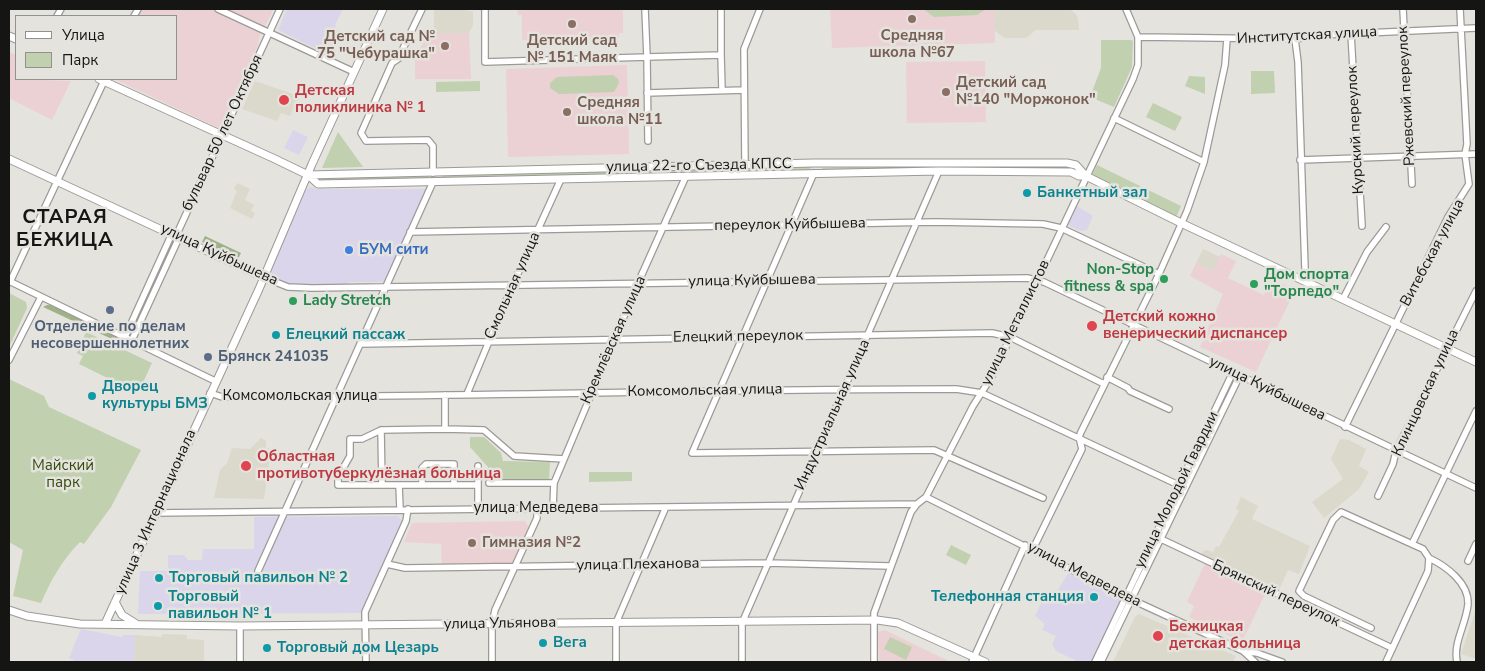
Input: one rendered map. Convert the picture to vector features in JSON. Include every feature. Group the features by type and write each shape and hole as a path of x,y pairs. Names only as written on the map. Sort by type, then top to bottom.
{"main road":[{"name":"улица 3 Интернационала","path":"138,624 122,615 116,602 264,277 383,9"},
{"name":"улица 22-го Съезда КПСС","path":"105,80 308,176 318,184 938,171 1071,172 1080,176 1086,176"},
{"name":"улица Куйбышева","path":"9,159 264,277"},
{"name":"улица 22-го Съезда КПСС","path":"308,176 814,163 1067,163 1076,165 1086,176 1181,223 1476,362"},
{"path":"814,163 814,173"},
{"path":"433,172 433,182"},
{"path":"105,624 116,602"},
{"name":"улица Ульянова","path":"9,610 60,622 240,626 874,620 898,622 973,660 984,662"}],"street":[{"path":"218,9 354,72"},
{"name":"бульвар 50 лет Октября","path":"132,340 178,242 176,236 280,9"},
{"path":"422,9 398,59 392,63 361,133 366,141 428,140 432,146 433,172"},
{"path":"485,9 485,62 721,55"},
{"path":"645,9 648,141"},
{"path":"721,9 722,90"},
{"path":"745,165 744,44 760,9"},
{"name":"улица Металлистов","path":"874,662 875,608 909,516 917,504 926,497 947,455 992,376 1136,71 1138,37 1126,9"},
{"name":"Ржевский переулок","path":"1403,9 1412,184"},
{"name":"Витебская улица","path":"1345,426 1448,218 1468,188 1460,9"},
{"name":"Институтская улица","path":"1138,37 1295,39 1351,34 1476,28"},
{"name":"Курский переулок","path":"1351,34 1362,226"},
{"path":"1033,549 1082,448 1079,437 1159,274 1181,223 1204,162 1225,65 1227,39"},
{"path":"1295,39 1298,62 1305,269 1302,280"},
{"path":"9,281 103,80"},
{"path":"647,93 744,90"},
{"path":"1114,118 1204,162"},
{"path":"1300,160 1476,154"},
{"name":"Индустриальная улица","path":"742,662 742,622 793,505 819,451 938,171"},
{"path":"814,173 692,453 934,450 1043,498"},
{"name":"Кремлёвская улица","path":"554,508 554,483 638,282 665,228 686,176"},
{"name":"Смольная улица","path":"467,394 513,284 561,179"},
{"path":"258,571 433,182"},
{"name":"переулок Куйбышева","path":"410,232 538,230 544,228 665,228 915,223 1043,224 1061,228 1159,274"},
{"path":"1343,299 1367,252 1386,227"},
{"path":"125,337 170,238 176,236"},
{"name":"улица Куйбышева","path":"264,277 288,287 1011,276 1037,280 1476,488"},
{"name":"Комсомольская улица","path":"9,281 215,381"},
{"name":"Клинцовская улица","path":"1378,496 1393,464 1396,451 1476,291"},
{"path":"9,360 41,297"},
{"name":"Елецкий переулок","path":"360,344 984,333 1010,338 1104,384"},
{"name":"улица Молодой Гвардии","path":"1101,662 1233,372"},
{"name":"улица Молодой Гвардии","path":"1095,662 1161,539 1182,486 1240,375"},
{"path":"1108,377 1128,388 1130,392 1169,409"},
{"name":"Комсомольская улица","path":"210,393 222,397 337,397 591,392 956,389 982,393 1182,486"},
{"path":"445,395 445,429"},
{"path":"1412,544 1476,411"},
{"path":"478,485 338,485 338,477 350,456 350,439 362,439 381,430 484,430 514,456 564,459"},
{"path":"381,430 382,485"},
{"path":"422,484 422,468 426,464 454,464 454,485"},
{"path":"478,466 478,508"},
{"path":"489,483 554,483"},
{"path":"399,485 400,509"},
{"name":"улица Медведева","path":"926,497 1129,598 1243,651 1255,662"},
{"name":"улица Медведева","path":"155,513 478,508 665,509 917,504"},
{"path":"492,662 492,624 495,610 537,518 537,508"},
{"path":"366,662 365,612 406,521 408,509"},
{"path":"616,662 616,623 665,509"},
{"path":"1371,628 1304,596 1300,591 1333,520 1341,512 1423,549 1429,558 1457,577 1468,602 1455,652 1457,662"},
{"name":"Брянский переулок","path":"1161,539 1392,648"},
{"path":"1468,561 1476,544"},
{"path":"973,660 1025,545"},
{"path":"1386,662 1428,571 1429,558"},
{"name":"улица Плеханова","path":"387,564 405,568 767,563 890,566"},
{"path":"240,626 240,662"},
{"name":"улица Медведева","path":"1243,651 1258,652 1282,662"}],"shaded area":[{"path":"141,9 274,9 259,37 258,45 221,129 116,80 178,80 178,15 138,15"},
{"path":"287,9 343,9 335,29 340,32 329,55 278,30"},
{"path":"434,9 467,9 467,11 473,11 473,25 469,33 434,34"},
{"name":"Детский сад № 151 Маяк","path":"517,9 623,9 623,33 619,33 619,38 522,40 522,15 518,15"},
{"name":"Средняя школа №67","path":"830,9 994,9 995,43 832,48"},
{"path":"994,9 1068,9 1074,12 1078,18 1079,30 1036,30 1026,38 1004,38 994,30"},
{"name":"Детский сад № 75 \"Чебурашка\"","path":"469,33 471,79 415,79 415,59 428,34"},
{"path":"9,52 15,55 15,80 71,81 52,120 9,98"},
{"name":"Детский сад №140 \"Моржонок\"","path":"985,61 986,122 907,123 906,62"},
{"name":"Средняя школа №11","path":"627,65 629,154 508,157 506,69"},
{"path":"255,81 299,96 290,116 281,113 277,121 242,109"},
{"path":"293,130 308,137 299,155 284,148"},
{"path":"237,183 250,189 245,200 254,205 251,211 255,213 252,219 230,208 237,191 234,189"},
{"path":"310,187 317,189 426,189 385,282 349,282 347,286 270,286 266,280 306,190"},
{"path":"1074,204 1093,216 1087,230 1081,231 1065,224"},
{"path":"1203,249 1220,257 1213,272 1196,263"},
{"path":"1221,254 1236,261 1228,278 1264,295 1272,279 1295,290 1256,372 1200,347 1223,294 1190,276 1196,263 1213,272"},
{"name":"Областная противотуберкулёзная больница","path":"261,438 266,441 266,448 271,449 264,499 214,498 220,470 227,463 232,448 250,449"},
{"path":"1340,439 1349,440 1366,449 1359,466 1369,472 1359,489 1324,518 1312,502 1343,479 1331,459"},
{"path":"1241,497 1258,506 1252,519 1310,546 1299,574 1288,570 1278,592 1201,557 1203,551 1208,550 1213,553 1216,546 1219,547 1239,511 1236,509"},
{"path":"398,516 403,522 361,613 138,614 140,571 168,571 168,555 184,555 188,560 202,560 203,549 254,549 254,517"},
{"name":"Гимназия №2","path":"525,521 529,528 511,565 442,565 441,544 404,542 412,523"},
{"path":"1205,563 1266,592 1242,642 1189,617 1194,606 1187,602"},
{"path":"1070,570 1122,599 1093,662 1079,662 1056,651 1052,644 1056,636 1042,630 1045,624 1035,616 1046,593 1055,595"},
{"path":"1476,609 1476,659 1461,654"},
{"name":"Бежицкая детская больница","path":"1139,614 1236,656 1233,662 1113,662 1135,617"},
{"path":"81,629 122,637 123,635 135,635 134,662 77,662 69,658"},
{"path":"885,630 951,662 879,662 878,632"},
{"path":"162,634 187,635 187,639 204,640 204,662 134,662 135,635 162,637"}],"green space":[{"path":"923,9 986,9 977,15 934,17"},
{"path":"1101,40 1132,40 1133,42 1132,67 1114,107 1090,97 1101,68"},
{"path":"1251,71 1274,71 1275,93 1251,94"},
{"path":"613,75 618,79 619,83 614,92 559,94 550,88 550,83 557,77"},
{"path":"1189,76 1205,77 1205,94 1185,86"},
{"path":"480,81 480,91 436,92 436,82"},
{"path":"1153,103 1182,117 1175,131 1146,117"},
{"path":"338,132 363,167 322,168"},
{"path":"943,164 1055,165 1082,172 823,171 822,168"},
{"path":"1097,165 1181,206 1175,220 1091,178"},
{"path":"811,167 810,171 441,178 443,175"},
{"path":"429,175 429,179 320,182 318,179"},
{"path":"205,236 241,253 238,259 202,242"},
{"path":"9,293 26,302 27,308 10,345"},
{"path":"51,305 118,337 116,341 43,307"},
{"path":"86,332 152,363 138,393 79,364 83,356 77,353"},
{"name":"Майский парк","path":"9,379 44,396 49,407 141,450 111,507 84,544 80,542 62,563 41,603 13,596 23,550 9,542"},
{"path":"470,437 484,437 501,453 503,461 550,462 549,480 496,479 496,476 487,476 488,467 470,447"},
{"path":"589,472 632,472 632,481 589,482"},
{"path":"951,545 971,555 966,565 946,555"},
{"path":"890,637 912,647 906,660 884,649"}],"place":[{"name":"Средняя школа №67","path":"912,19"},
{"name":"Детский сад № 151 Маяк","path":"572,24"},
{"name":"Детский сад № 75 \"Чебурашка\"","path":"445,46"},
{"name":"Детский сад №140 \"Моржонок\"","path":"946,92"},
{"name":"Детская поликлиника № 1","path":"284,100"},
{"name":"Средняя школа №11","path":"567,112"},
{"name":"Банкетный зал","path":"1027,193"},
{"name":"БУМ сити","path":"349,250"},
{"name":"Non-Stop fitness & spa","path":"1164,279"},
{"name":"Дом спорта \"Торпедо\"","path":"1254,284"},
{"name":"Lady Stretch","path":"293,301"},
{"name":"Отделение по делам несовершеннолетних","path":"110,310"},
{"name":"Детский кожно венерический диспансер","path":"1092,326"},
{"name":"Елецкий пассаж","path":"276,335"},
{"name":"Брянск 241035","path":"208,357"},
{"name":"Дворец культуры БМЗ","path":"92,396"},
{"name":"Областная противотуберкулёзная больница","path":"246,466"},
{"name":"Гимназия №2","path":"472,543"},
{"name":"Торговый павильон № 2","path":"159,578"},
{"name":"Телефонная станция","path":"1094,597"},
{"name":"Торговый павильон № 1","path":"158,606"},
{"name":"Бежицкая детская больница","path":"1158,636"},
{"name":"Вега","path":"543,643"},
{"name":"Торговый дом Цезарь","path":"267,648"}],"district":[{"name":"CТАРАЯ БЕЖИЦА","path":"65,230"}]}
